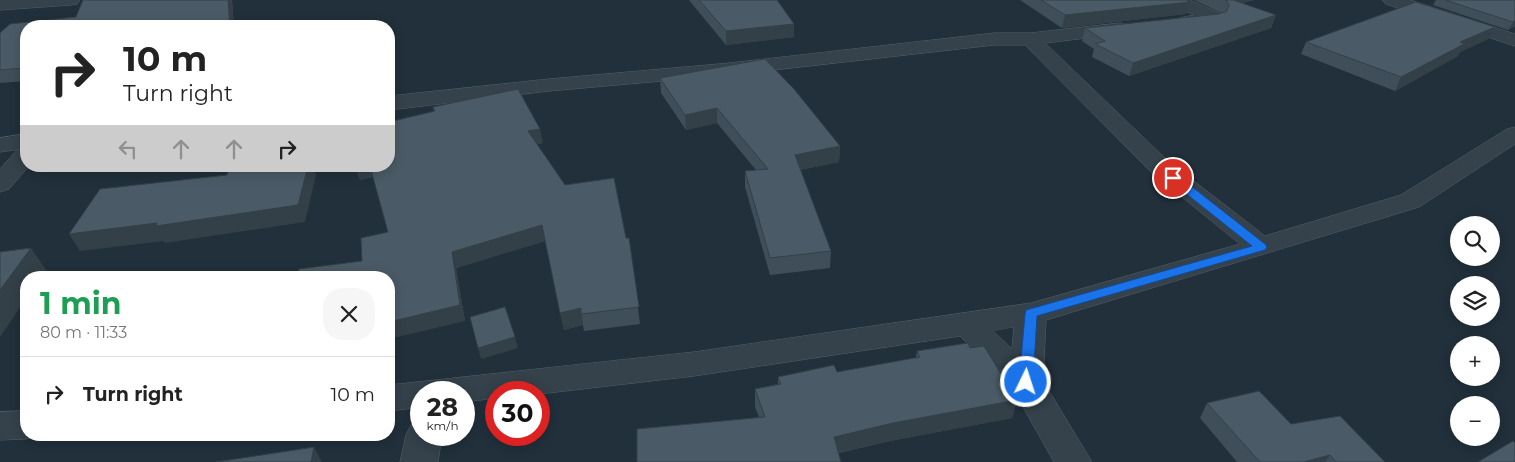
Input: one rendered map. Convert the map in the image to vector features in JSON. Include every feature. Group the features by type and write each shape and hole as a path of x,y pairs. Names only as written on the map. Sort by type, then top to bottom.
{"street":[{"path":"0,5 71,0"},
{"path":"395,102 549,85 730,69 994,38 1030,39 1214,18 1176,0"},
{"path":"1392,0 1515,40"},
{"path":"1030,39 1158,166 1261,247"},
{"path":"475,388 694,364 1031,314 1261,247 1410,201 1515,134"},
{"path":"0,145 20,142"},
{"path":"0,184 20,162"},
{"path":"1026,382 1031,314"},
{"path":"966,323 1026,382 1073,462"},
{"path":"395,397 410,395"},
{"path":"0,426 20,425"},
{"path":"419,462 422,446"}],"building":[{"path":"83,0 228,0 230,20 48,20 76,17"},
{"path":"699,0 777,0 794,24 726,31"},
{"path":"1041,0 1186,0 1190,2 1065,15"},
{"path":"1225,0 1233,0 1276,15 1133,63 1095,44 1105,41 1085,28 1219,14 1227,11 1229,5"},
{"path":"1445,0 1515,0 1515,20 1513,22"},
{"path":"1416,2 1495,27 1460,42 1464,44 1401,77 1306,42"},
{"path":"20,23 20,68 0,70 0,33 10,24"},
{"path":"765,59 794,89 840,146 795,155 831,251 770,258 745,171 768,169 717,108 685,115 660,78"},
{"path":"518,89 540,129 528,131 565,185 614,178 626,238 629,238 639,307 581,314 581,308 560,313 542,225 452,252 460,305 395,321 395,271 299,271 299,269 362,261 361,238 388,232 372,172 395,172 395,121 435,111 433,107"},
{"path":"228,172 306,172 298,205 156,226 157,223 69,234 100,189 227,175"},
{"path":"31,248 0,290 0,252"},
{"path":"505,307 515,337 478,348 470,317"},
{"path":"968,343 970,348 984,346 1017,400 893,423 834,437 841,462 637,462 637,429 765,417 755,389 781,384 778,377 834,365 837,372 920,357 917,351"},
{"path":"1259,391 1291,424 1340,416 1385,462 1336,462 1330,455 1303,462 1260,462 1207,403"},
{"path":"1513,441 1515,443 1515,462 1478,462"},
{"path":"314,447 311,462 216,462"}],"route":[{"path":"1026,382 1031,314 1261,247 1173,178"}]}
